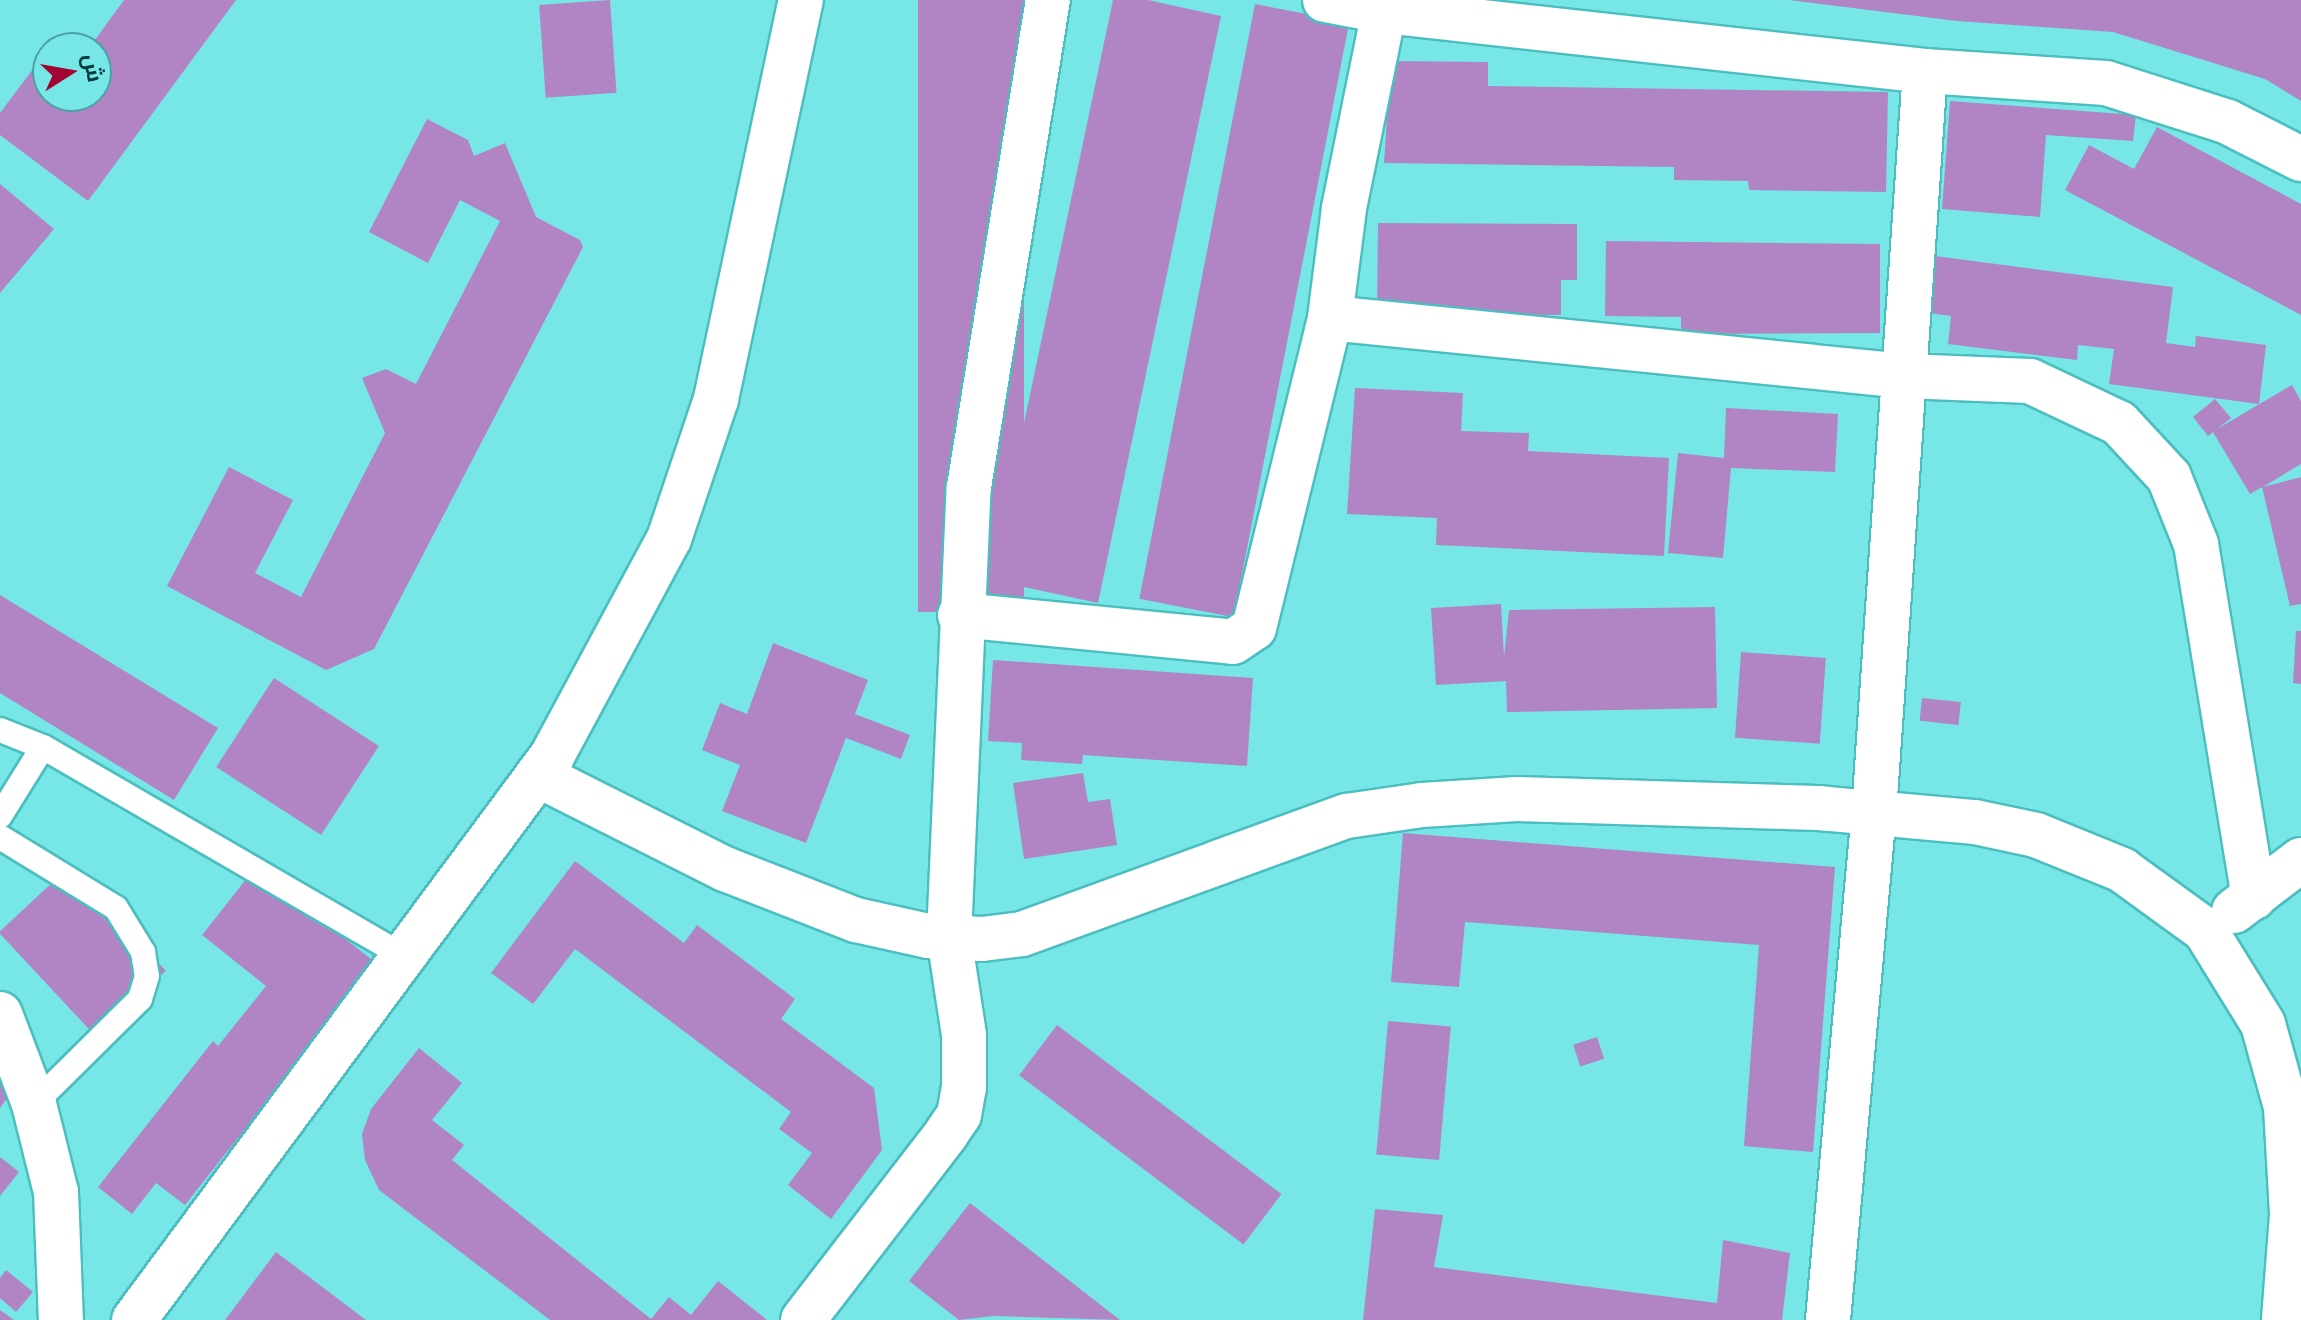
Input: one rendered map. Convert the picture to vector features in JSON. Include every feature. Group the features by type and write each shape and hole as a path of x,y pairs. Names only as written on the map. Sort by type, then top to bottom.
{"street":[{"path":"134,1320 538,775 669,539 716,399 801,0"},
{"path":"803,1320 959,1115 964,1035 949,937 960,615 969,487 1048,0"},
{"path":"1325,0 1384,11 1925,71 2106,83 2228,122 2301,159"},
{"path":"960,615 1233,642 1254,628 1330,318 1344,208 1384,11"},
{"path":"1828,1320 1874,812 1925,71"},
{"path":"1330,318 1904,376 2030,381 2119,423 2169,477 2196,544 2254,897"},
{"path":"538,775 725,869 856,920 949,937 1022,934 1347,816 1422,805 1517,799 1874,812 1975,822 2036,835 2122,870 2205,930 2263,1024 2286,1107 2292,1215 2290,1313"},
{"path":"2205,930 2301,860"},
{"path":"0,1014 34,1104 56,1192 61,1320"}],"lane":[{"path":"0,730 43,747 404,956"},
{"path":"0,816 43,747"},
{"path":"0,837 116,908 143,952 147,976 140,999 34,1104"}],"building":[{"path":"124,0 236,0 88,201 0,135 0,113 32,70 32,112 112,112 112,32 101,32"},
{"path":"610,0 616,93 546,98 539,5"},
{"path":"918,0 1024,0 1024,612 918,612"},
{"path":"1113,0 1148,0 1221,16 1098,603 991,580"},
{"path":"1789,0 2301,0 2301,101 2265,79 2113,32 1957,21"},
{"path":"1255,4 1349,22 1234,617 1139,599"},
{"path":"1391,61 1488,62 1488,86 1888,92 1886,192 1749,190 1748,181 1674,180 1674,167 1384,163"},
{"path":"1950,101 2136,115 2133,141 2046,135 2040,217 1942,209"},
{"path":"427,119 468,140 474,156 505,143 536,217 580,240 583,247 374,649 326,670 167,586 229,467 293,500 255,573 301,597 385,433 362,378 386,369 416,384 500,221 460,200 428,263 369,232"},
{"path":"2157,127 2301,204 2301,315 2065,190 2089,145 2134,169"},
{"path":"0,184 54,229 0,293"},
{"path":"1378,223 1577,224 1577,280 1561,280 1561,315 1377,314"},
{"path":"1606,241 1880,244 1880,333 1681,334 1681,317 1605,316"},
{"path":"1935,256 2173,287 2166,343 2195,347 2196,336 2266,345 2259,404 2109,384 2114,349 2078,345 2077,360 1948,344 1951,316 1928,313"},
{"path":"2292,385 2301,401 2301,464 2263,487 2301,477 2301,604 2290,606 2262,487 2250,494 2213,432 2208,436 2193,417 2215,399 2231,418 2217,429"},
{"path":"1355,388 1463,393 1461,431 1529,433 1528,451 1669,458 1664,556 1436,545 1437,518 1347,514"},
{"path":"1726,408 1838,414 1835,472 1731,468 1723,558 1668,553 1678,453 1724,458"},
{"path":"0,595 218,728 174,800 0,693"},
{"path":"1501,604 1504,657 1509,610 1715,607 1717,708 1507,712 1506,681 1436,685 1431,608"},
{"path":"2296,631 2301,631 2301,684 2293,683"},
{"path":"773,643 868,680 855,714 910,735 901,759 846,738 806,843 722,811 740,765 702,750 720,703 747,714"},
{"path":"1741,652 1826,658 1820,744 1735,738"},
{"path":"993,660 1253,678 1247,766 1083,755 1082,764 1021,760 1022,743 988,741"},
{"path":"274,678 379,746 321,835 216,767"},
{"path":"1922,698 1961,702 1958,725 1920,721"},
{"path":"1083,773 1088,802 1110,799 1117,845 1024,859 1013,783"},
{"path":"1403,833 1835,867 1813,1152 1744,1146 1759,945 1465,922 1459,987 1391,982"},
{"path":"575,861 684,943 697,925 795,999 781,1019 874,1088 882,1150 831,1219 788,1185 812,1153 779,1129 791,1112 575,949 533,1004 491,973"},
{"path":"69,867 166,971 96,1036 0,934"},
{"path":"255,868 376,963 185,1205 156,1183 132,1214 98,1187 213,1041 218,1046 266,986 202,935"},
{"path":"1388,1021 1451,1026 1439,1160 1376,1154"},
{"path":"1057,1025 1281,1194 1244,1244 1019,1075"},
{"path":"1597,1037 1604,1059 1580,1067 1573,1045"},
{"path":"419,1048 462,1083 432,1120 464,1145 452,1160 651,1319 669,1297 691,1315 718,1281 767,1320 550,1320 379,1190 365,1160 362,1134 371,1109"},
{"path":"0,1083 11,1093 0,1108"},
{"path":"0,1157 19,1172 0,1196"},
{"path":"970,1203 1120,1320 993,1316 959,1320 909,1281"},
{"path":"1375,1209 1443,1215 1434,1267 1717,1303 1723,1240 1790,1253 1782,1320 1363,1320"},
{"path":"276,1252 366,1320 225,1320"},
{"path":"6,1270 33,1292 16,1312 0,1298 0,1278"},
{"path":"0,1310 14,1320 0,1320"}]}
